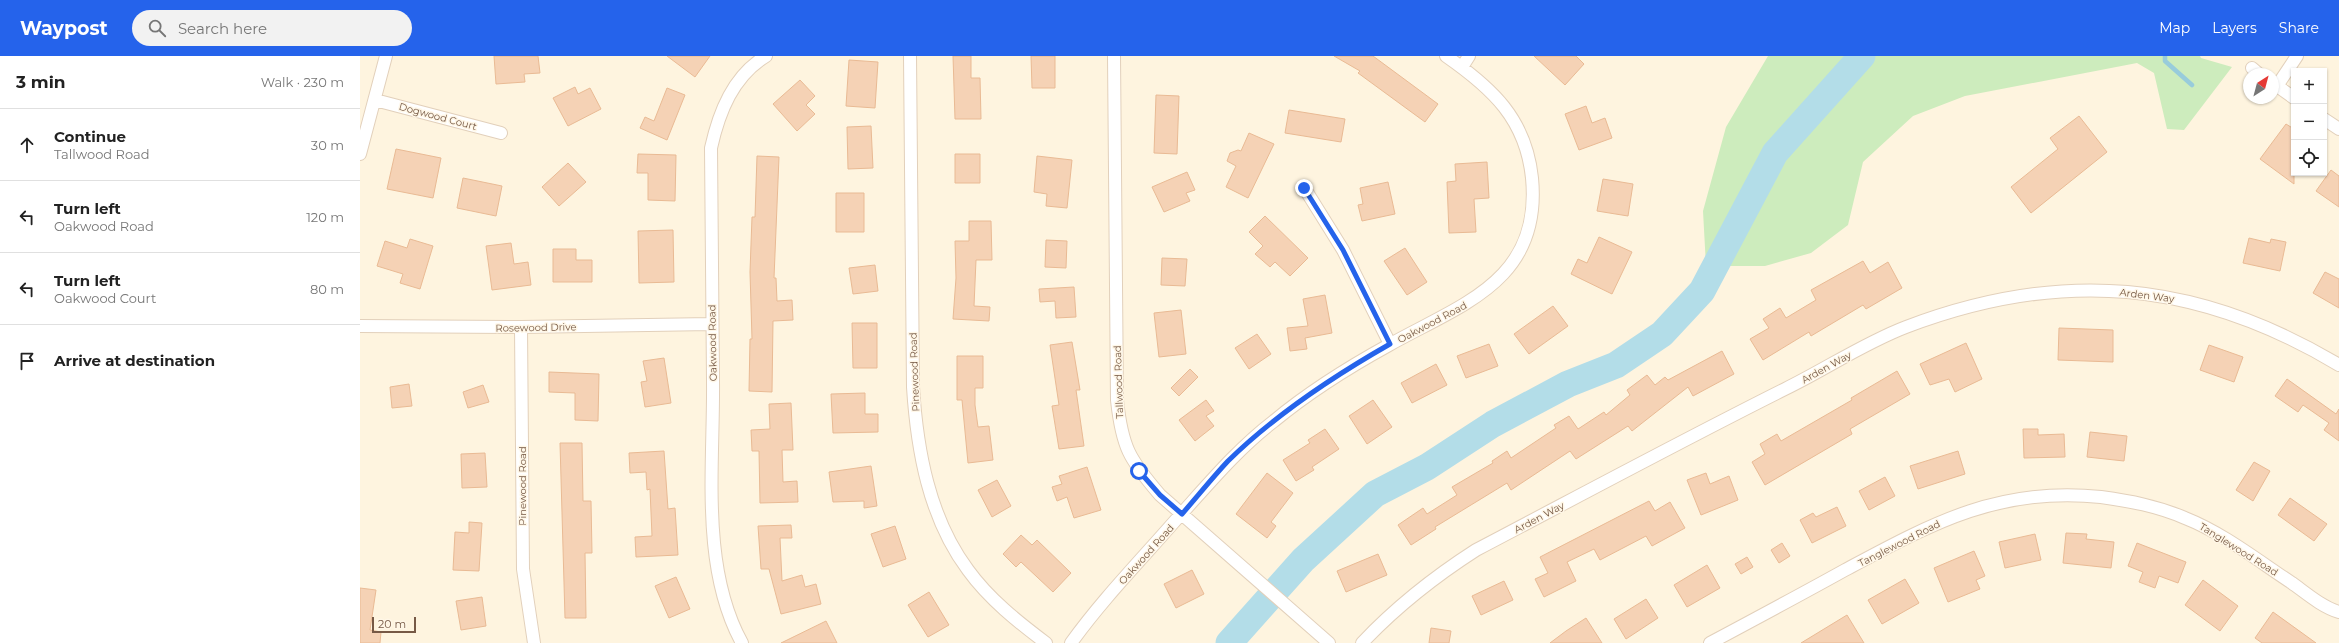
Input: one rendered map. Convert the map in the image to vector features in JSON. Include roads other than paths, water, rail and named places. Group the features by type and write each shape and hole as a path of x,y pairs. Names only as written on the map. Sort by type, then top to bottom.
{"street":[{"path":"360,154 386,56"},
{"name":"Oakwood Road","path":"742,643 724,603 715,552 711,324 711,148 724,104 739,80 766,56"},
{"name":"Pinewood Road","path":"910,56 913,387 915,416 928,483 938,517 968,571 1013,617 1046,643"},
{"name":"Tallwood Road","path":"1114,56 1118,400 1120,424 1125,446 1139,471 1160,495 1329,643"},
{"name":"Oakwood Road","path":"1071,643 1094,611 1227,462 1274,420 1324,384 1390,344 1457,309 1493,285 1508,268 1526,235 1532,210 1533,188 1530,160 1523,138 1511,115 1499,99 1462,67 1446,56"},
{"path":"1462,67 1469,56"},
{"path":"2279,79 2297,56"},
{"path":"2279,87 2291,96"},
{"name":"Dogwood Court","path":"375,100 501,133"},
{"path":"2327,121 2339,129"},
{"path":"1304,188 1343,250 1390,344"},
{"name":"Arden Way","path":"1362,643 1381,623 1439,574 1476,550 1796,384 1863,346 1904,328 1943,314 2037,293 2079,290 2121,291 2168,296 2224,311 2271,328 2339,365"},
{"name":"Rosewood Drive","path":"360,326 521,328 711,324"},
{"name":"Pinewood Road","path":"521,328 523,569 534,643"},
{"name":"Tanglewood Road","path":"1710,643 1928,526 1974,508 2021,497 2049,495 2078,495 2128,500 2159,508 2185,518 2209,528 2315,599 2339,612"}],"waterway":[{"path":"1229,643 1303,560 1375,494 1427,467 1493,424 1568,384 1616,365 1662,334 1702,291 1775,153 1862,56"},
{"path":"2165,56 2165,61 2192,85"}]}
